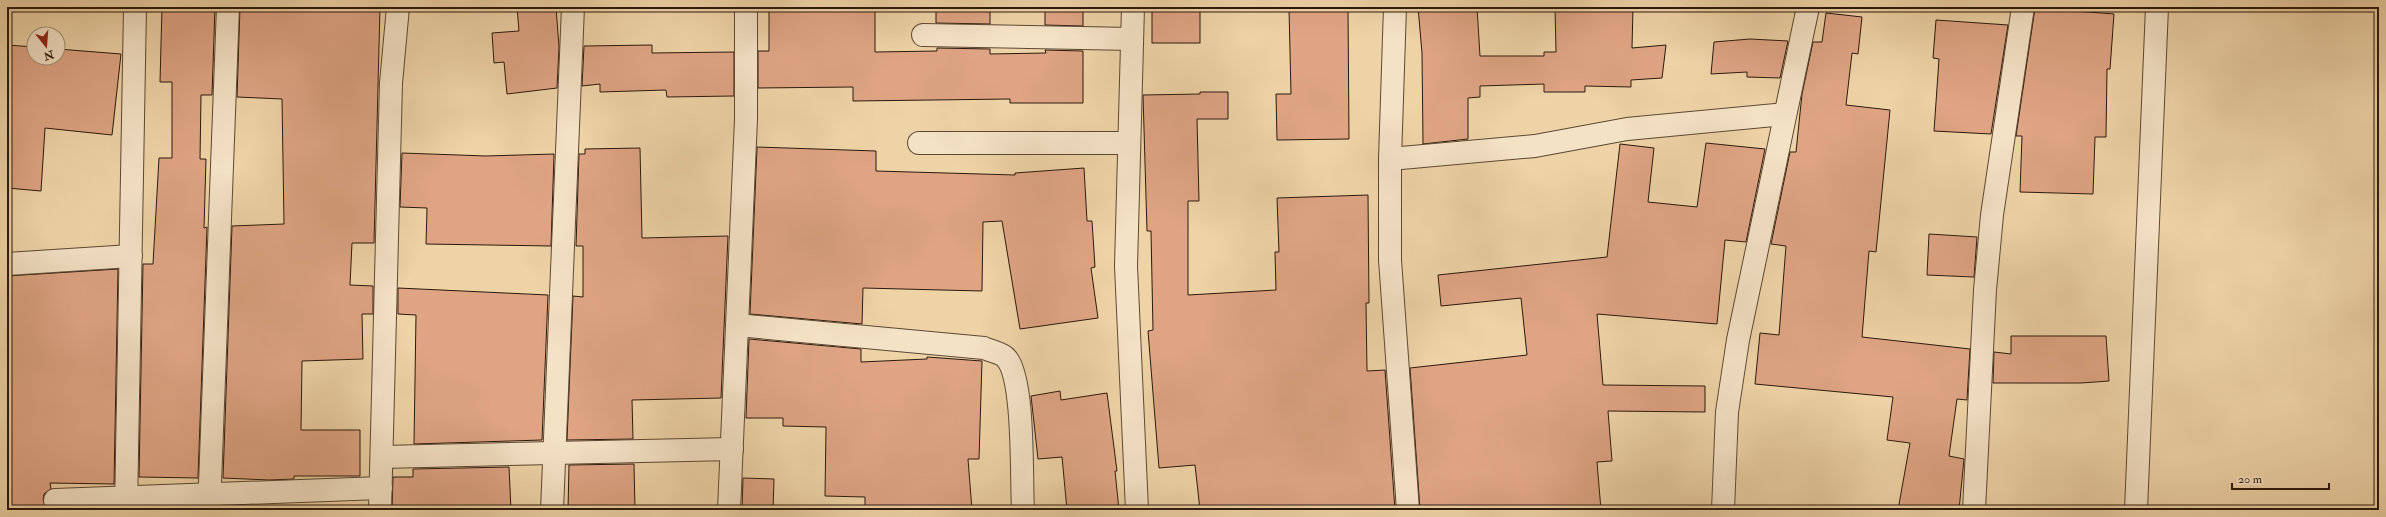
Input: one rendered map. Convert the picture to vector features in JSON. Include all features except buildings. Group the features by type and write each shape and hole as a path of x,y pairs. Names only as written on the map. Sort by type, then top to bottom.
{"street":[{"path":"127,504 135,7"},
{"path":"209,502 228,7"},
{"path":"380,510 391,83 398,7"},
{"path":"552,510 556,452 573,7"},
{"path":"729,510 746,118 746,7"},
{"path":"1133,7 1128,143 1126,266 1137,510"},
{"path":"1395,7 1390,159 1390,260 1408,510"},
{"path":"1723,510 1727,412 1737,347 1808,7"},
{"path":"1974,510 1986,290 1992,215 2023,7"},
{"path":"2136,510 2157,7"},
{"path":"923,35 1132,39"},
{"path":"1390,159 1535,146 1627,129 1785,114"},
{"path":"919,143 1128,143"},
{"path":"7,264 131,256"},
{"path":"737,325 984,348 1005,357 1013,368 1018,391 1023,510"},
{"path":"382,457 732,449"},
{"path":"55,500 127,504 209,502 381,488"}]}
